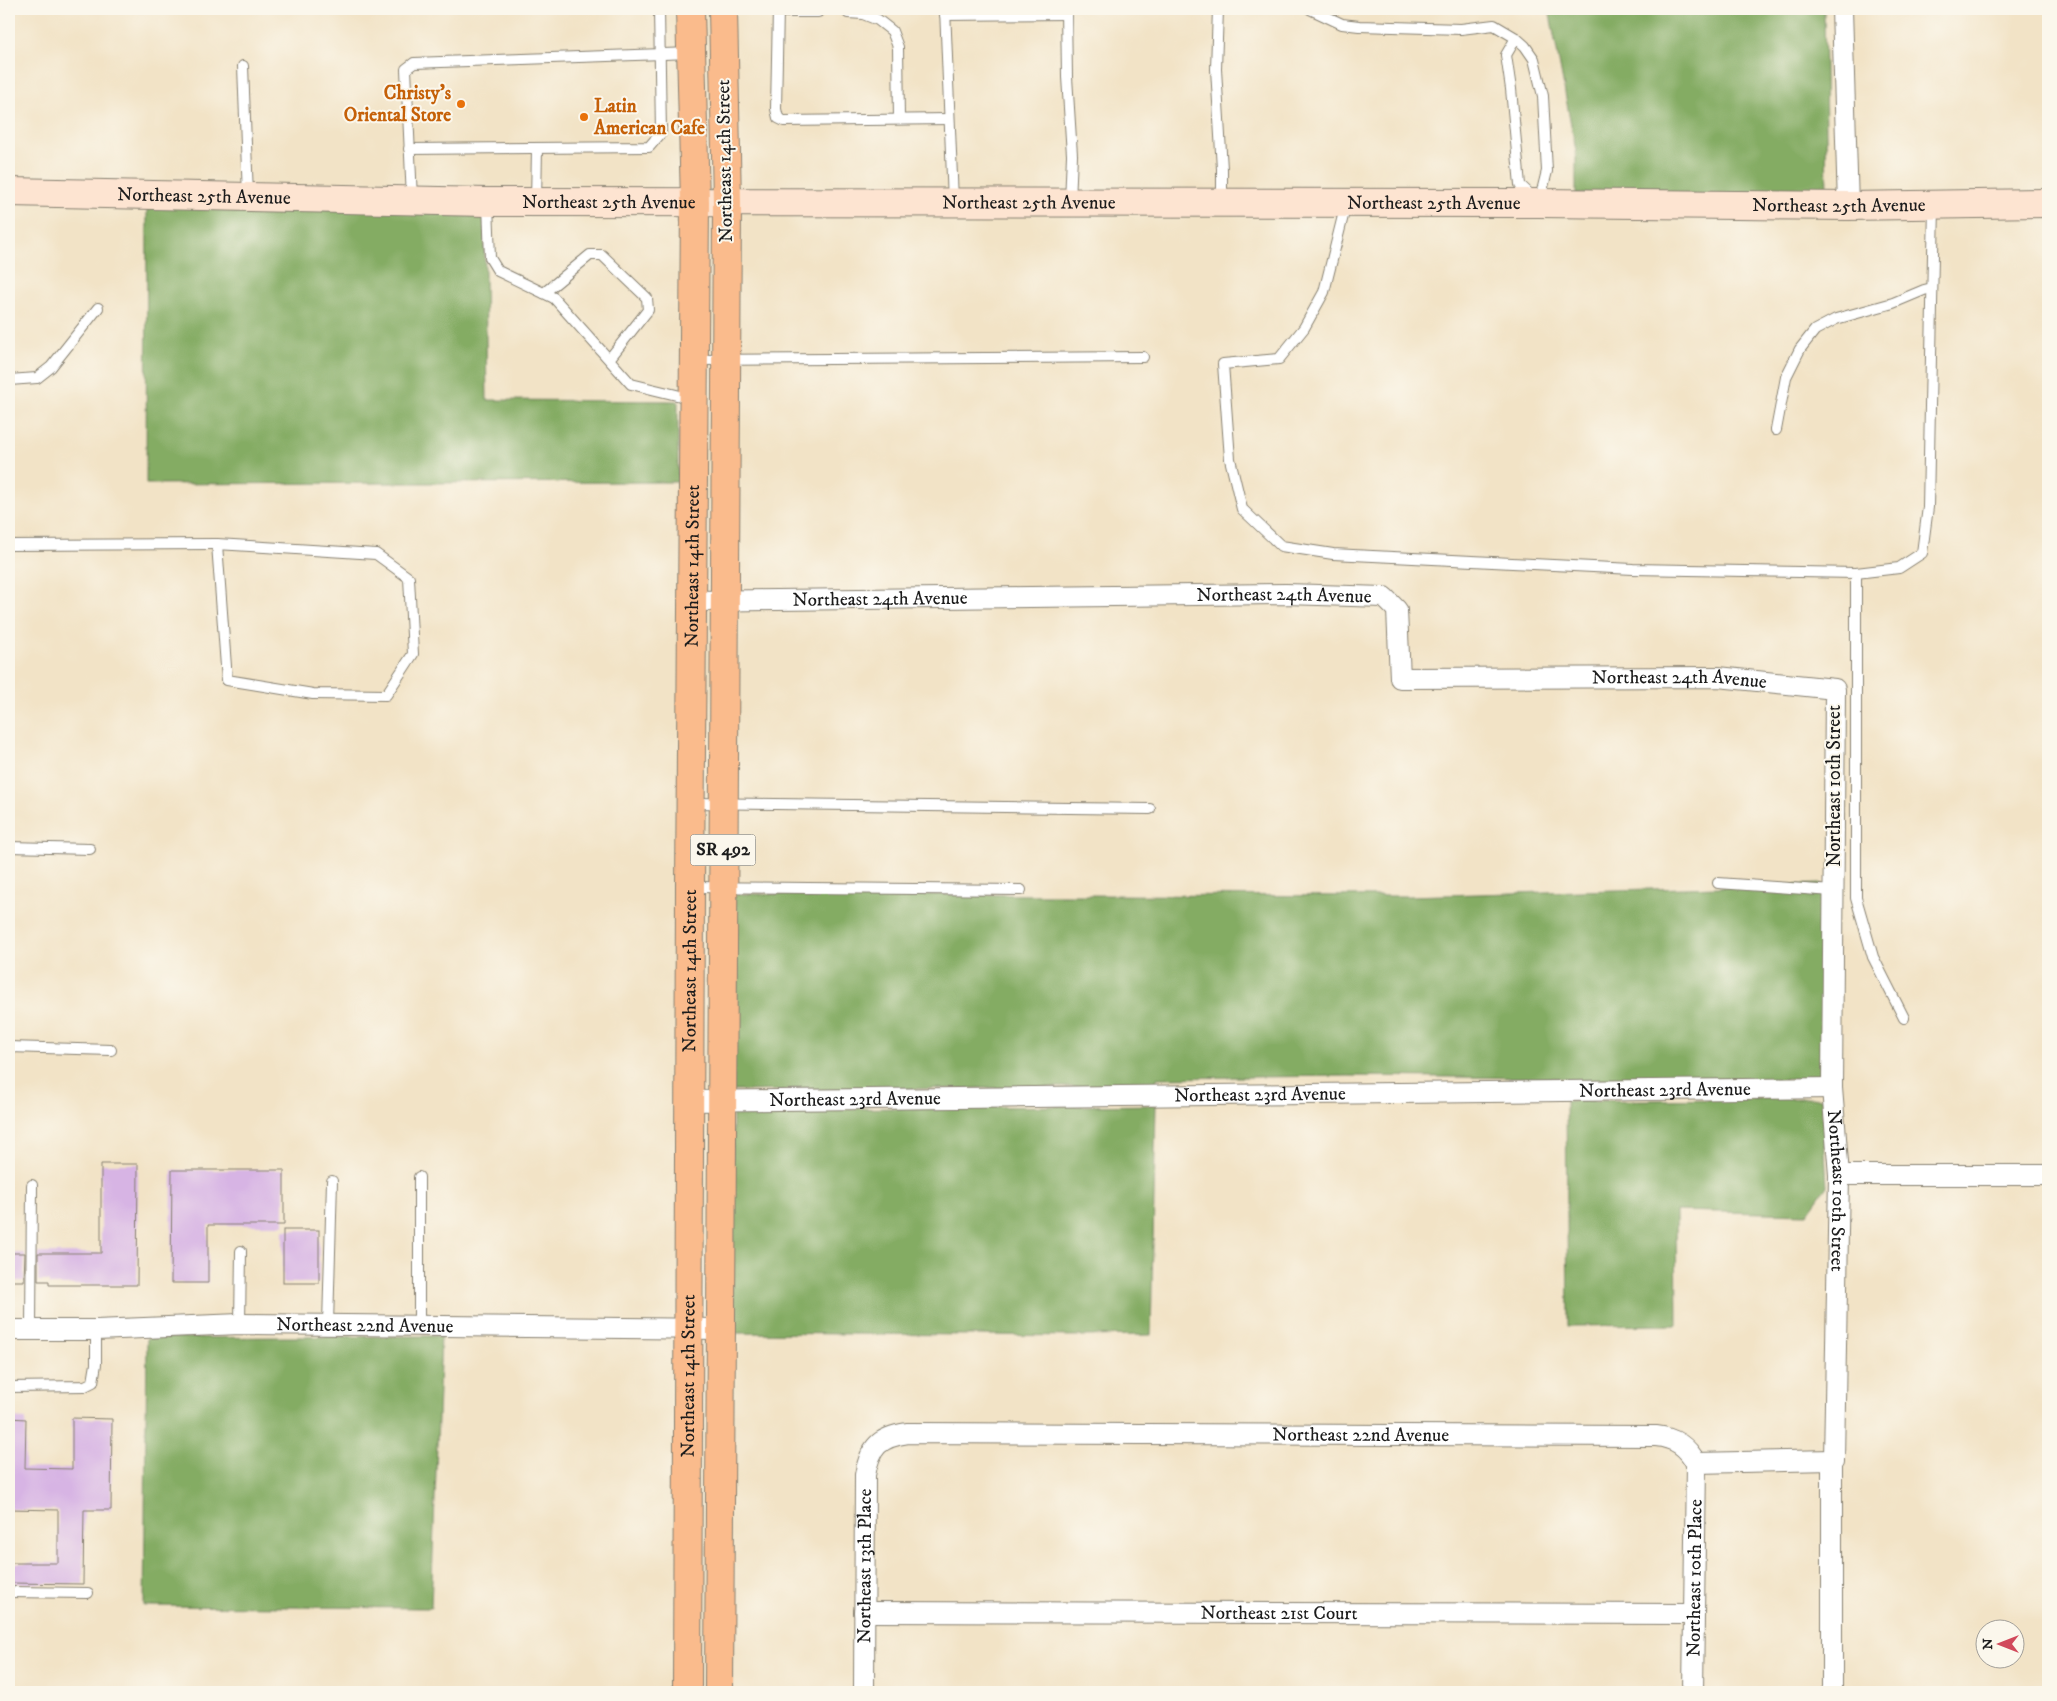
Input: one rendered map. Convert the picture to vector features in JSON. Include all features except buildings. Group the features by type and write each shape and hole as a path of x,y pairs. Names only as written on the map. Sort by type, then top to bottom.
{"main road":[{"name":"Northeast 14th Street","path":"688,1692 690,887 695,202 690,9"},
{"name":"Northeast 14th Street","path":"719,1692 727,202 723,9"},
{"name":"Northeast 25th Avenue","path":"9,192 487,202 1539,203 1848,206 2048,203"}],"street":[{"path":"1842,9 1848,206"},
{"name":"Northeast 24th Avenue","path":"692,601 1276,594 1384,597 1397,610 1400,678 1718,677 1835,689"},
{"name":"Northeast 10th Street","path":"1832,1692 1832,1462 1834,1460 1839,1175 1832,1088 1835,689"},
{"name":"Northeast 23rd Avenue","path":"689,1101 1832,1088"},
{"path":"1839,1175 2048,1175"},
{"name":"Northeast 22nd Avenue","path":"9,1330 96,1330 240,1324 721,1329"},
{"name":"Northeast 22nd Avenue","path":"878,1443 892,1435 908,1433 1656,1436 1669,1437 1681,1444 1690,1452 1696,1463"},
{"name":"Northeast 13th Place","path":"864,1692 865,1475 868,1457 878,1443"},
{"path":"1696,1463 1834,1460"},
{"name":"Northeast 10th Place","path":"1693,1692 1696,1463"},
{"name":"Northeast 21st Court","path":"864,1612 1693,1614"}],"lane":[{"path":"410,149 648,147 661,133 659,9"},
{"path":"1218,9 1216,69 1222,169 1222,203"},
{"path":"1310,9 1342,24 1461,29 1494,25 1516,38 1525,46 1534,59 1543,96 1547,171 1539,203 1520,185 1506,55 1516,38"},
{"path":"818,12 778,10 776,109 778,118 784,121 949,118"},
{"path":"953,202 945,12 1066,12 1072,155 1070,202"},
{"path":"848,13 863,14 878,20 892,31 898,47 899,119"},
{"path":"412,200 406,69 414,63 691,53"},
{"path":"243,66 248,197"},
{"path":"536,202 537,148"},
{"path":"487,202 490,258 498,271 554,298 610,358 631,384 694,400"},
{"path":"1346,203 1324,292 1304,328 1278,359 1223,364 1230,459 1242,510 1281,546 1333,554 1633,569 1856,573 1899,568 1922,553 1928,507 1934,205"},
{"path":"544,293 590,255 602,255 647,298 648,310 610,358"},
{"path":"1776,430 1786,377 1800,349 1815,330 1836,319 1893,303 1932,288"},
{"path":"9,380 36,378 51,367 98,308"},
{"path":"694,360 1144,357"},
{"path":"9,545 217,544 376,554 409,578 413,654 386,695 313,694 227,680 217,544"},
{"path":"1856,573 1856,898 1873,957 1904,1018"},
{"path":"691,803 1150,809"},
{"path":"9,847 90,849"},
{"path":"1718,883 1833,891"},
{"path":"690,887 1021,890"},
{"path":"9,1047 111,1050"},
{"path":"419,1178 419,1326"},
{"path":"328,1324 332,1181"},
{"path":"31,1330 32,1185"},
{"path":"240,1324 241,1251"},
{"path":"9,1387 85,1386 93,1382 96,1369 96,1330"},
{"path":"9,1592 88,1593"}],"green space":[{"path":"1549,9 1824,9 1827,196 1576,194 1576,151"},
{"path":"147,204 484,211 487,400 678,401 678,482 146,484"},
{"path":"1823,884 1822,1079 1566,1082 1566,1078 1348,1076 1157,1078 1156,1086 733,1091 734,894 1408,896"},
{"path":"1822,1098 1827,1186 1807,1214 1676,1211 1677,1325 1568,1326 1566,1101"},
{"path":"1156,1105 1151,1335 731,1333 733,1110"},
{"path":"441,1336 431,1608 144,1606 147,1338"}],"place":[{"name":"Christy's Oriental Store","path":"461,104"},
{"name":"Latin American Cafe","path":"584,117"}]}
